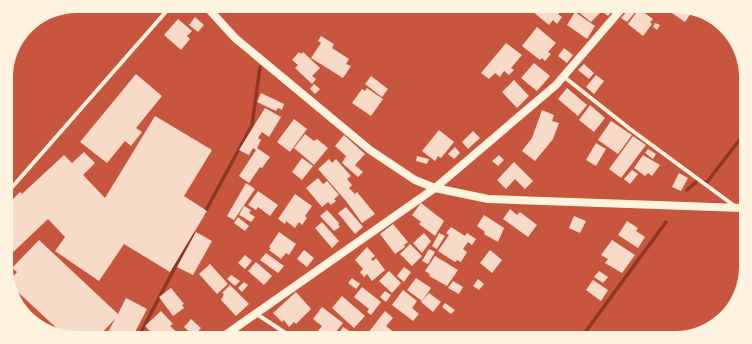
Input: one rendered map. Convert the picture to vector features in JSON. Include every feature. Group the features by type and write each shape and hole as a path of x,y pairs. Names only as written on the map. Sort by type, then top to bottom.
{"main road":[{"path":"212,13 235,38 370,150 415,180 434,188 488,199 739,208"},
{"path":"231,331 434,188 563,76 618,13"}],"street":[{"path":"13,186 165,13"},
{"path":"563,76 649,143 739,207"},
{"path":"255,313 282,331"}],"building":[{"path":"534,13 559,13 558,14 562,17 557,24 553,20 549,25"},
{"path":"574,13 576,13 595,26 587,39 567,25"},
{"path":"580,13 600,13 591,22"},
{"path":"625,13 634,13 627,22 621,18"},
{"path":"636,13 645,13 653,19 650,22 652,24 643,36 628,24"},
{"path":"672,13 690,15 685,22"},
{"path":"195,17 204,25 198,32 189,25"},
{"path":"178,19 192,31 187,36 190,39 181,50 164,35"},
{"path":"655,23 660,25 657,30 653,27"},
{"path":"537,27 556,43 548,52 551,54 545,61 542,58 540,60 522,46"},
{"path":"321,36 334,44 332,48 349,59 346,64 351,66 343,78 311,58 321,43 318,41"},
{"path":"506,43 522,55 511,68 514,70 509,75 504,71 500,77 495,73 489,79 481,73"},
{"path":"564,48 573,55 567,63 558,56"},
{"path":"299,52 301,54 303,52 320,68 312,76 316,79 312,84 295,68 298,65 292,60"},
{"path":"534,63 550,76 537,91 521,78"},
{"path":"584,64 594,73 589,79 578,70"},
{"path":"136,74 162,96 136,128 142,132 131,146 125,141 107,163 80,142"},
{"path":"596,75 604,81 594,94 586,87"},
{"path":"371,76 388,89 382,97 365,84"},
{"path":"514,80 529,96 517,108 502,92"},
{"path":"314,84 320,89 315,94 310,89"},
{"path":"367,88 383,99 371,116 352,103 362,89 365,91"},
{"path":"567,88 587,105 578,116 558,99"},
{"path":"261,93 284,104 282,110 278,108 276,111 257,102"},
{"path":"590,105 605,118 594,132 579,120"},
{"path":"265,108 281,117 269,137 262,132 258,138 261,140 257,148 270,157 262,168 260,167 249,183 239,176 256,150 253,148 249,155 239,150"},
{"path":"542,110 554,115 552,121 559,123 553,139 535,161 522,151 532,138"},
{"path":"155,116 212,150 184,196 207,211 170,272 124,244 99,281 55,251 65,237 48,219 13,252 13,199 20,192 22,194 64,155 72,163 84,152 95,163 83,175 105,198"},
{"path":"294,119 307,129 290,152 277,142"},
{"path":"611,121 632,135 618,154 598,140"},
{"path":"439,130 454,142 441,158 438,156 435,161 422,151"},
{"path":"473,131 480,138 468,149 462,142"},
{"path":"305,134 314,141 317,139 328,148 314,165 294,148"},
{"path":"344,135 365,154 355,165 363,172 358,177 342,163 346,156 335,146"},
{"path":"633,136 646,145 621,178 609,169"},
{"path":"596,143 606,149 596,166 586,160"},
{"path":"455,147 460,153 454,159 448,154"},
{"path":"648,149 656,154 653,159 645,153"},
{"path":"499,155 504,160 498,166 492,161"},
{"path":"643,155 660,165 652,176 648,173 645,176 634,168"},
{"path":"417,156 429,159 427,164 416,161"},
{"path":"302,158 313,166 302,180 292,172"},
{"path":"329,159 332,163 336,159 351,176 347,179 352,185 349,188 355,194 357,192 375,214 362,223 346,201 318,169"},
{"path":"514,162 533,181 525,189 515,179 506,189 497,180"},
{"path":"632,170 638,174 630,184 624,179"},
{"path":"679,173 688,178 681,191 672,187"},
{"path":"318,178 323,184 327,181 339,195 334,199 336,201 331,205 328,202 322,207 306,188"},
{"path":"246,183 255,189 234,220 227,216"},
{"path":"258,191 278,205 270,216 258,207 256,210 248,205"},
{"path":"295,194 312,206 305,216 307,218 302,225 299,222 295,228 286,221 285,224 278,219"},
{"path":"421,203 444,221 435,236 419,224 421,222 412,215"},
{"path":"244,206 251,210 249,213 255,217 251,222 239,215"},
{"path":"346,207 363,227 355,234 338,213"},
{"path":"510,209 517,215 520,212 537,225 528,237 503,219"},
{"path":"327,210 339,223 338,224 340,227 334,231 320,216"},
{"path":"484,215 504,228 498,242 484,234 485,232 477,226"},
{"path":"574,216 586,221 580,233 569,228"},
{"path":"238,217 249,226 245,231 234,223"},
{"path":"627,221 638,228 636,231 645,237 638,248 618,235"},
{"path":"322,222 339,241 332,248 315,228"},
{"path":"393,224 408,242 404,245 405,247 395,254 380,234"},
{"path":"451,227 465,236 467,233 476,239 472,245 468,242 463,249 467,252 461,262 457,260 455,262 438,251 449,235 446,233"},
{"path":"196,232 212,241 193,275 177,267"},
{"path":"279,232 296,244 289,255 286,253 281,259 269,250 271,248 269,247"},
{"path":"424,233 431,241 422,253 413,243"},
{"path":"439,233 445,236 437,249 432,246"},
{"path":"39,240 118,314 126,298 147,309 136,331 109,331 115,319 104,331 64,330 56,327 18,293 14,275 17,272 13,267"},
{"path":"612,240 635,255 622,273 605,263 608,259 601,255"},
{"path":"410,244 422,256 412,266 400,254"},
{"path":"367,247 375,256 371,259 373,261 376,258 385,270 372,281 367,274 364,277 360,272 363,269 355,260"},
{"path":"429,249 435,252 428,264 422,261"},
{"path":"304,250 314,258 307,267 297,259"},
{"path":"490,250 502,260 492,273 480,263"},
{"path":"266,253 284,266 278,273 260,260"},
{"path":"245,255 252,261 245,269 238,263"},
{"path":"435,256 458,270 447,286 429,276 430,274 425,271"},
{"path":"256,262 272,276 264,285 248,271"},
{"path":"210,264 228,284 217,294 199,274"},
{"path":"404,267 411,272 404,282 397,276"},
{"path":"389,271 401,283 392,293 379,281"},
{"path":"599,271 608,277 603,283 594,277"},
{"path":"231,275 240,281 235,286 227,279"},
{"path":"352,278 360,284 356,289 348,283"},
{"path":"416,278 431,288 422,301 407,290"},
{"path":"478,279 484,284 479,290 473,286"},
{"path":"593,280 608,290 601,301 586,290"},
{"path":"453,281 463,287 459,294 448,288"},
{"path":"244,282 248,285 242,292 238,288"},
{"path":"230,285 249,304 236,316 221,300 224,294 222,293"},
{"path":"362,287 381,302 371,315 367,312 369,309 354,297"},
{"path":"171,288 184,304 182,305 184,308 173,316 159,297"},
{"path":"403,290 417,301 412,308 419,314 413,321 392,305"},
{"path":"385,291 391,295 386,302 380,297"},
{"path":"296,292 311,309 296,324 294,322 289,327 284,320 282,322 273,313"},
{"path":"429,293 441,302 433,312 421,302"},
{"path":"342,296 365,316 354,328 332,308"},
{"path":"445,303 455,310 451,314 442,307"},
{"path":"322,307 343,323 337,331 318,331 322,326 313,319"},
{"path":"161,311 173,324 170,326 176,331 150,331 145,326"},
{"path":"385,311 393,318 386,326 392,331 369,331"},
{"path":"191,319 201,328 198,331 188,331 184,327"},
{"path":"343,327 350,331 340,331"}],"waterway":[{"path":"204,214 252,125 260,67"},
{"path":"704,182 707,182 739,140"},
{"path":"687,190 696,182"},
{"path":"586,331 666,222"},
{"path":"142,331 193,233"}]}
